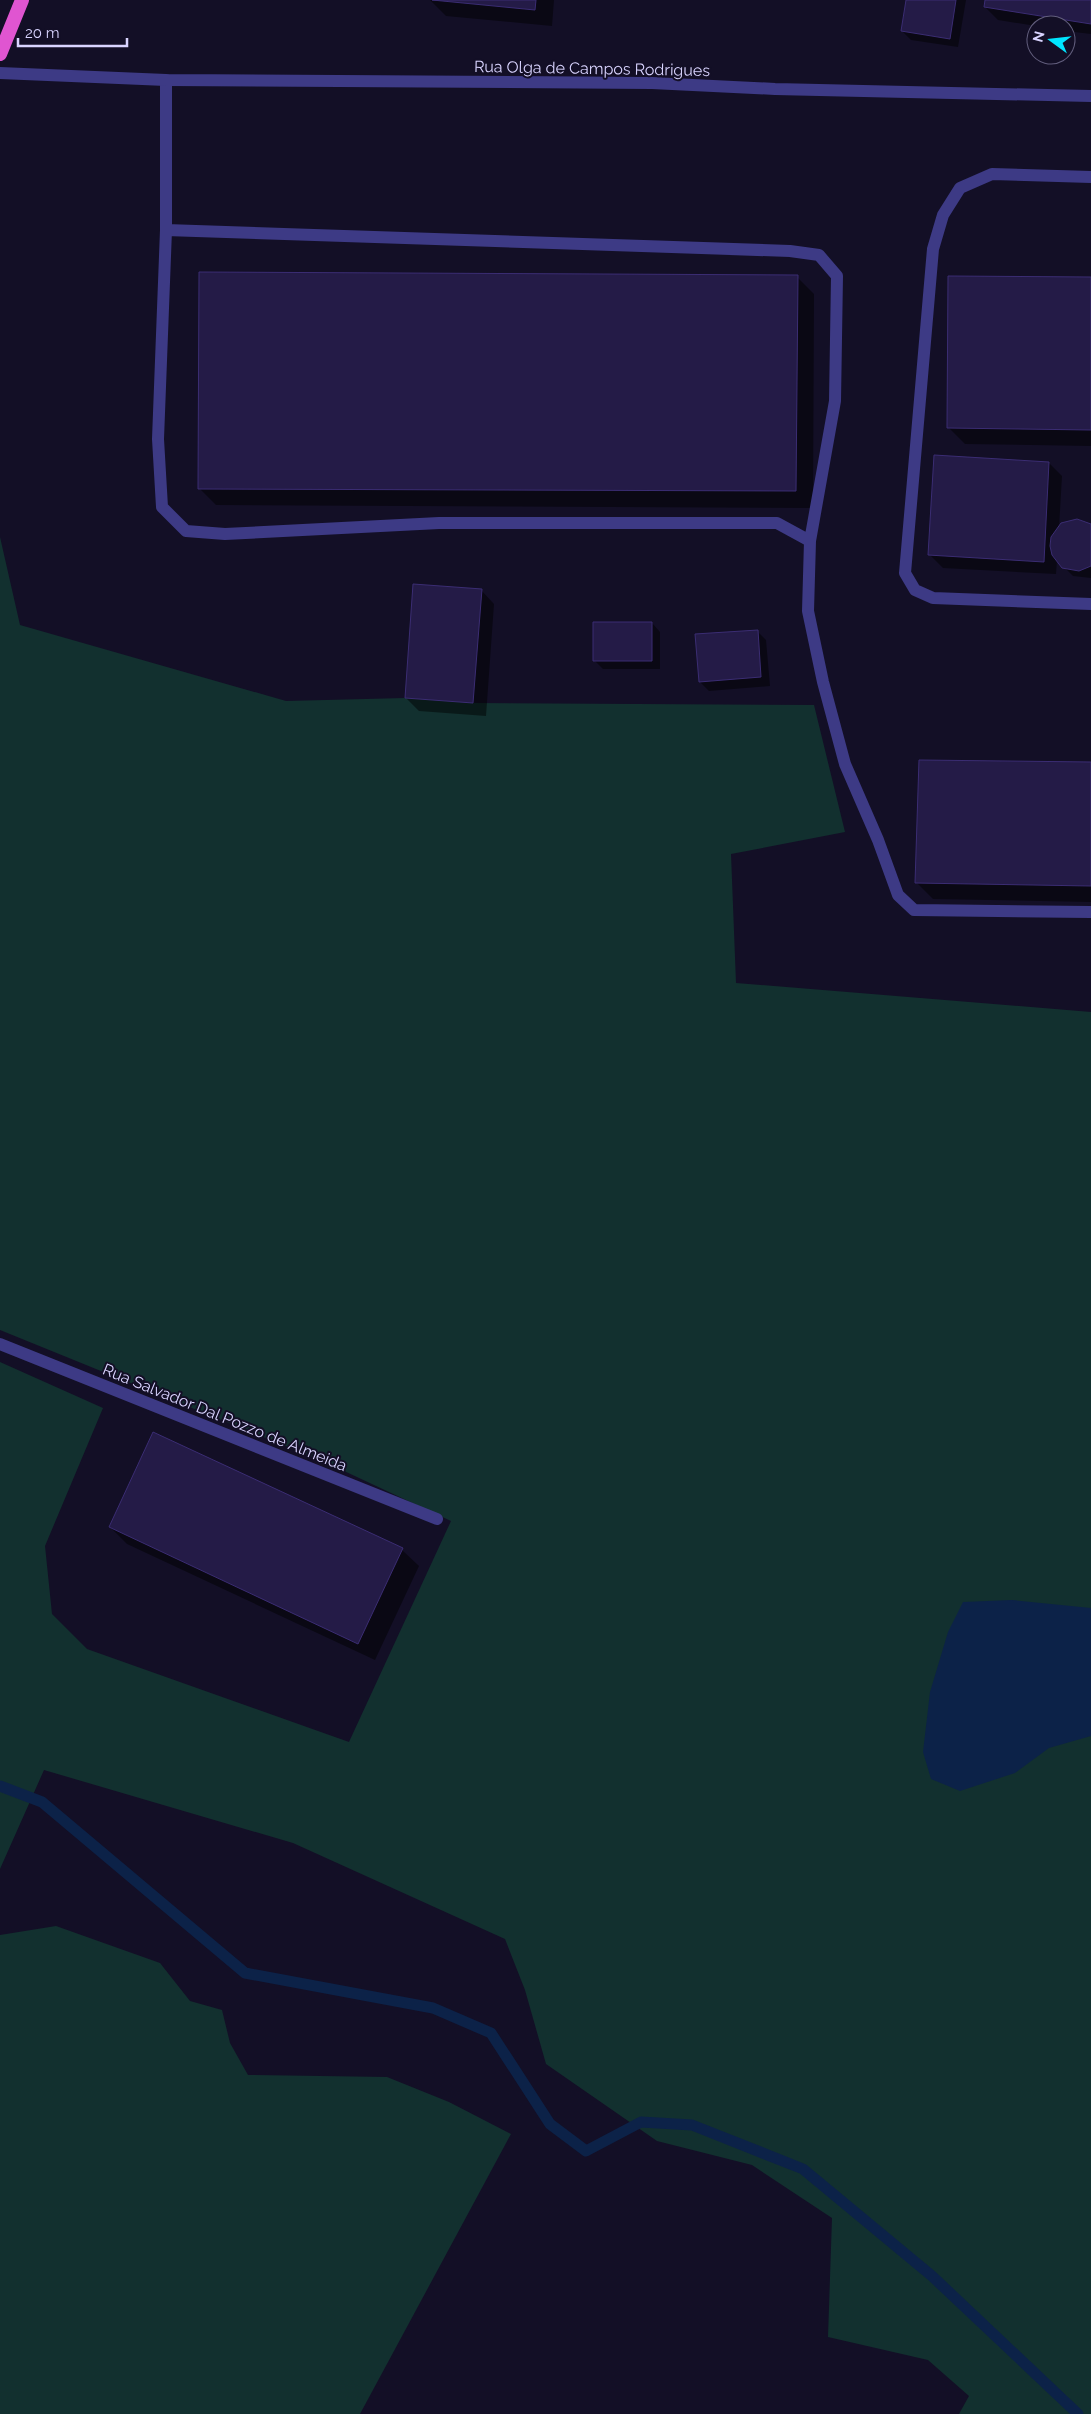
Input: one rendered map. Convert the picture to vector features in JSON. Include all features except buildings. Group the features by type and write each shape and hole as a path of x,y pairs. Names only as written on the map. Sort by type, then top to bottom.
{"highway":[{"path":"0,54 22,0"}],"street":[{"name":"Rua Olga de Campos Rodrigues","path":"0,74 166,80 652,83 775,89 1091,96"},
{"path":"166,80 166,230 158,439 162,507 186,531 225,534 439,523 777,523 810,540"},
{"path":"1091,177 992,174 960,188 943,215 933,249 905,573 915,590 933,598 1091,604"},
{"path":"166,230 790,250 819,255 837,276 835,401 810,540 808,611 823,682 845,764 878,840 898,895 914,910 1091,912"},
{"name":"Rua Salvador Dal Pozzo de Almeida","path":"0,1344 437,1519"}],"green space":[{"path":"0,537 20,625 286,701 405,698 473,703 814,705 845,832 731,854 736,983 1091,1012 1091,2414 959,2414 969,2396 928,2360 828,2337 832,2218 752,2165 657,2141 546,2064 525,1990 505,1939 293,1843 44,1770 0,1869 0,1362 103,1408 45,1546 52,1614 87,1649 349,1742 451,1521 327,1463 0,1330"},
{"path":"56,1926 160,1963 190,2001 222,2010 230,2043 248,2075 387,2077 449,2102 511,2134 360,2414 0,2414 0,1935"}],"water":[{"path":"1012,1600 1091,1608 1091,1736 1049,1748 1015,1773 960,1791 931,1779 923,1752 930,1692 948,1632 963,1602"}],"waterway":[{"path":"0,1786 42,1802 245,1973 433,2008 491,2033 550,2124 586,2151 641,2122 692,2125 803,2169 932,2276 1078,2414"}]}
